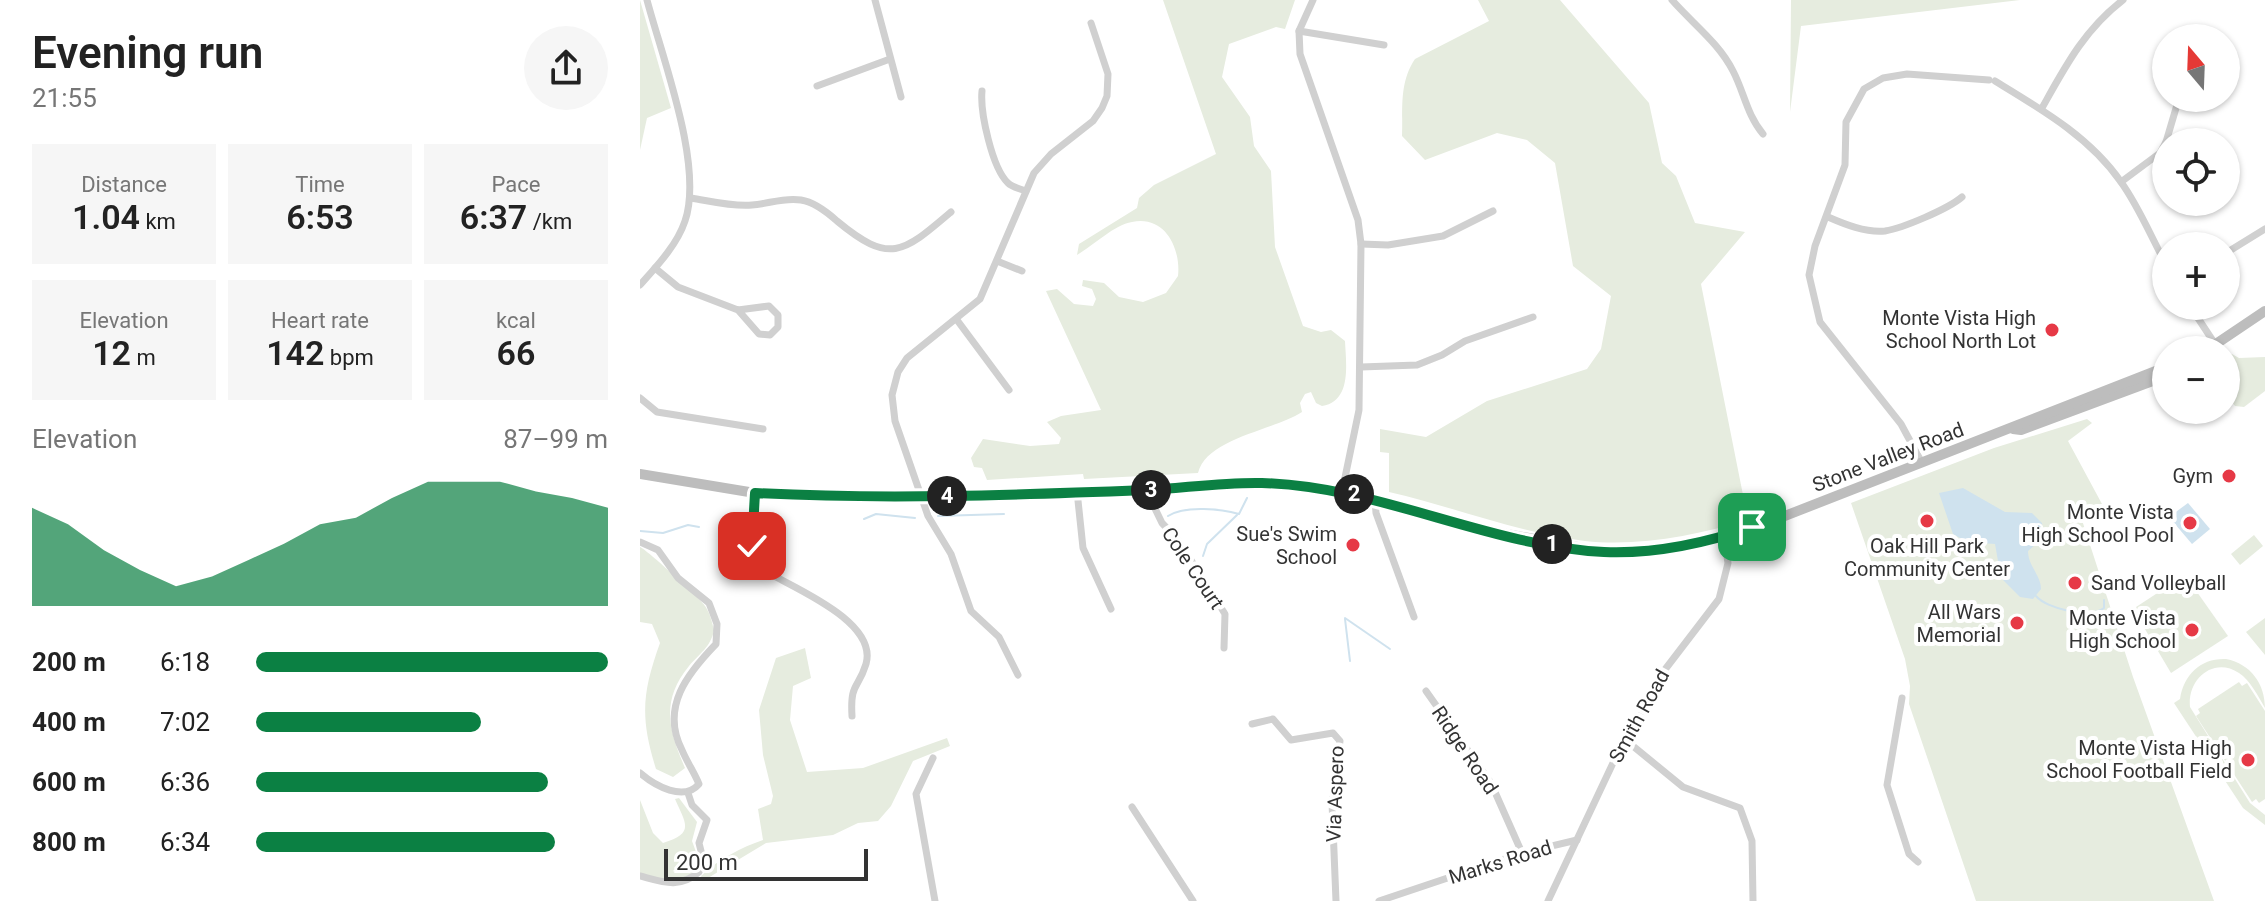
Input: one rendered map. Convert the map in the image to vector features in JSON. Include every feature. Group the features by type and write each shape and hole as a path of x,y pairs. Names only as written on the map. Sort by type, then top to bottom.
{"street":[{"path":"640,285 682,230 691,198 689,157 647,0"},
{"path":"875,0 901,97"},
{"path":"1313,0 1299,31 1304,72 1358,220 1361,244 1359,410 1342,492"},
{"path":"1672,0 1715,43 1733,71 1754,123 1763,134"},
{"path":"2042,108 2079,42 2099,18 2123,0"},
{"path":"1018,675 999,637 971,611 951,554 933,527 892,408 894,383 907,358 980,299 1026,191 1044,161 1093,121 1107,96 1106,63 1091,23"},
{"path":"1299,31 1384,45"},
{"path":"817,86 890,59"},
{"path":"1922,463 1901,424 1838,346 1815,310 1809,275 1815,246 1845,165 1846,122 1864,89 1883,78 1907,74 1992,81 2042,108 2087,144 2121,182 2152,238"},
{"path":"982,91 980,110 1000,170 1009,184 1026,191"},
{"path":"2121,182 2152,159"},
{"path":"1828,217 1844,224 1884,231 1953,205 1962,197"},
{"path":"691,198 749,206 782,200 805,201 824,210 869,247 884,249 914,241 951,212"},
{"path":"1361,244 1388,245 1443,236 1493,211"},
{"path":"2240,244 2265,229"},
{"path":"997,261 1022,271"},
{"path":"655,268 678,287 738,310 759,334 770,335 778,327 778,315 769,306 738,310"},
{"path":"2226,336 2265,311"},
{"path":"1361,367 1417,365 1465,341 1533,317"},
{"path":"957,320 1009,390"},
{"name":"Stone Valley Road","path":"640,474 755,493 922,497 1260,483 1342,492 1480,529 1593,551 1641,551 1724,537 2152,373"},
{"name":"Stone Valley Road","path":"2011,429 2021,430 2051,420 2152,381"},
{"path":"640,398 657,412 763,429"},
{"name":"Cole Court","path":"1146,490 1162,523 1179,541 1225,614 1224,648"},
{"path":"1077,491 1083,548 1111,609"},
{"path":"755,493 752,539 758,562 767,572 851,621 861,635 867,651 866,665 850,693 852,716"},
{"path":"1375,500 1376,513 1414,617"},
{"name":"Smith Road","path":"1548,901 1613,763 1628,742 1657,680 1719,599 1728,563 1724,537"},
{"path":"640,542 658,550 678,578 705,597 717,624 716,644 688,673 675,709 678,740 699,784 688,793"},
{"name":"Ridge Road","path":"1426,691 1491,783 1522,853"},
{"path":"1902,698 1887,785 1909,854 1918,862"},
{"name":"Via Aspero","path":"1252,724 1273,719 1291,740 1333,733 1340,741 1332,802 1336,901"},
{"path":"1628,742 1683,787 1740,808 1752,841 1753,901"},
{"path":"933,758 916,794 935,901"},
{"path":"640,773 650,782 688,793"},
{"path":"640,876 671,884 683,883 699,872 703,864 699,838 707,820 692,805 688,793"},
{"path":"1132,807 1193,901"},
{"name":"Marks Road","path":"1379,901 1522,853 1577,840"}],"shaded area":[{"path":"640,0 671,108 647,118 640,150"},
{"path":"1163,0 1295,0 1285,29 1276,27 1229,44 1222,77 1250,117 1254,146 1271,171 1275,247 1303,326 1321,332 1331,330 1345,341 1343,389 1332,403 1322,406 1316,403 1311,392 1305,394 1300,403 1302,412 1227,443 1204,461 1198,473 1084,479 1083,474 987,480 982,468 974,467 971,458 983,439 1030,446 1059,444 1061,438 1047,422 1061,416 1101,410 1046,291 1057,289 1074,304 1093,306 1096,299 1092,289 1082,286 1083,280 1104,283 1119,297 1143,302 1166,293 1178,276 1177,256 1169,237 1162,229 1144,221 1118,227 1077,255 1079,244 1137,208 1139,198 1154,185 1216,154"},
{"path":"1478,0 1560,0 1649,103 1662,163 1676,176 1695,223 1745,232 1701,284 1748,520 1668,538 1626,542 1585,541 1511,526 1389,492 1389,453 1380,452 1380,429 1426,437 1487,401 1587,369 1601,349 1611,296 1573,266 1555,163 1527,140 1497,133 1425,160 1402,136 1406,77 1415,59 1489,21"},
{"path":"1791,0 2020,0 1801,26 1790,112"},
{"path":"2265,357 2265,391 2244,407 2240,407 2240,358"},
{"path":"2087,419 2092,423 2068,441 2102,504 2080,514 2133,677 2214,901 1976,901 1909,704 1910,686 1905,659 1851,503 1994,448"},
{"path":"2254,535 2263,546 2240,565 2231,554"},
{"path":"640,547 702,602 714,630 707,646 689,666 674,692 670,716 685,768 673,777 656,769 647,735 647,691 660,643 652,624 640,622"},
{"path":"2185,575 2228,636 2171,673 2133,609"},
{"path":"2265,618 2265,655 2246,632"},
{"path":"805,648 811,678 793,686 790,720 807,772 863,768 947,738 950,746 913,761 891,806 878,821 858,823 833,835 766,843 703,881 701,876 714,865 738,850 763,840 758,809 771,804 773,796 763,755 759,710 776,658"},
{"path":"2226,659 2243,665 2255,676 2265,708 2243,676 2220,667 2211,669 2197,680 2190,697 2190,707 2250,803 2265,815 2265,825 2243,808 2174,703 2180,699 2185,682 2195,669 2209,661"},
{"name":"Monte Vista High School Football Field","path":"2239,682 2242,686 2247,683 2265,711 2265,799 2259,803 2256,799 2252,802 2196,716 2200,713 2198,709"},
{"path":"679,798 697,822 692,841 700,863 692,873 676,882 640,874 640,800 653,833 663,843 684,831 684,821 675,799"}],"water":[{"path":"1963,488 2005,512 2032,513 2042,523 2043,538 2028,551 2041,589 2033,599 2020,597 2001,578 1995,544 1967,542 1953,534 1939,493"},
{"name":"Monte Vista High School Pool","path":"2188,503 2210,529 2192,544 2169,517"}],"waterway":[{"path":"1168,516 1193,509 1239,514 1247,498"},
{"path":"864,519 876,514 915,518"},
{"path":"938,516 1004,514"},
{"path":"1203,556 1207,544 1237,515"},
{"path":"640,531 663,533 688,525 699,527"},
{"path":"2036,596 2049,605 2089,613 2104,608 2104,600"},
{"path":"1345,618 1390,649"},
{"path":"1345,619 1350,661"}],"place":[{"name":"Monte Vista High School North Lot","path":"2052,330"},
{"name":"Gym","path":"2229,476"},
{"name":"Oak Hill Park Community Center","path":"1927,521"},
{"name":"Monte Vista High School Pool","path":"2190,523"},
{"name":"Sue's Swim School","path":"1353,545"},
{"name":"Sand Volleyball","path":"2075,583"},
{"name":"All Wars Memorial","path":"2017,623"},
{"name":"Monte Vista High School","path":"2192,630"},
{"name":"Monte Vista High School Football Field","path":"2248,760"}],"route":[{"path":"752,546 755,493 922,497 1260,483 1332,489 1480,529 1569,548 1605,552 1641,551 1724,537 1752,527"}]}
